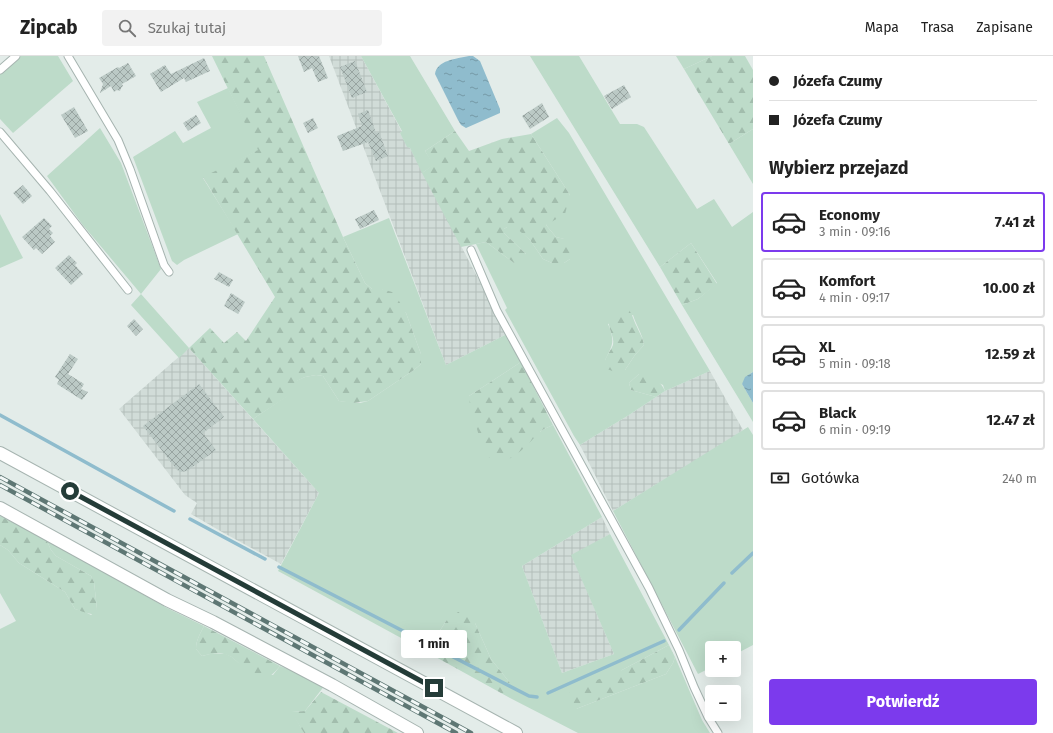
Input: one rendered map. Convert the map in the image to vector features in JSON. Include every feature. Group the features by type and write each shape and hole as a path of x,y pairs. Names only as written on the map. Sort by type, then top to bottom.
{"street":[{"path":"0,453 516,733"},
{"path":"0,508 167,600 213,622 417,733"}],"lane":[{"path":"0,70 16,56"},
{"path":"68,56 118,140 130,169 164,265 169,272"},
{"path":"0,132 50,191 128,290"},
{"path":"471,250 498,311 649,588 679,650 708,717 718,733"}],"shaded area":[{"path":"329,56 361,56 402,132 400,133 407,146 410,148 507,334 446,365"},
{"path":"189,348 319,493 281,564 191,514 197,503 185,495 119,409"},
{"path":"710,371 743,430 613,511 580,445 665,391"},
{"path":"602,517 610,534 572,556 614,654 562,673 522,566"}],"green space":[{"path":"21,56 58,56 73,81 13,133 0,119 0,74"},
{"path":"212,56 264,56 343,237 365,283 372,289 382,289 392,292 406,313 421,354 421,364 368,401 353,403 339,401 323,376 316,375 305,377 297,381 288,396 253,419 189,348 210,328 224,343 237,332 246,341 275,297 203,177 258,150"},
{"path":"361,56 410,56 455,131 425,151 434,165 422,173 410,148 407,147 400,133 402,131"},
{"path":"530,56 579,56 620,124 637,124 644,127 697,209 714,199 732,227 753,212 753,372 742,384 753,403 753,422 682,305 698,299 717,283 691,243 660,267"},
{"path":"676,56 712,56 684,69"},
{"path":"712,56 745,56 753,70 753,129 729,144 684,69"},
{"path":"228,88 259,150 203,178 238,234 184,260 177,265 172,261 133,157 175,131 183,143 211,128 197,102"},
{"path":"557,118 569,133 710,371 665,391 663,385 639,374 629,383 631,390 656,397 580,445 505,310 507,308 476,244 486,242 514,263 526,254 504,233 504,229 507,227 515,226 530,240 543,259 552,263 564,263 570,259 564,239 556,237 546,225 570,195 531,134","holes":["633,315 644,345 625,370 605,360 612,343 612,335 608,324"]},
{"path":"100,128 121,163 161,269 141,294 82,224 47,176"},
{"path":"753,129 753,184 729,144"},
{"path":"455,131 469,151 502,139 531,134 570,195 565,214 546,225 556,237 569,240 571,249 570,259 564,263 552,263 543,259 530,240 515,227 507,227 504,229 504,233 526,254 523,262 514,263 486,242 461,247 422,173 433,165 425,151"},
{"path":"0,214 23,258 0,268"},
{"path":"389,218 446,365 507,334 521,362 469,396 540,432 553,425 602,517 522,566 562,673 614,654 571,555 610,534 669,645 622,670 576,709 666,674 675,657 702,720 710,733 578,733 510,698 510,683 491,659 475,623 446,621 436,634 426,636 414,645 278,571 319,493 253,419 287,396 296,381 305,377 316,375 323,376 339,401 360,403 368,401 421,364 421,354 406,313 382,289 372,289 365,283 343,237"},
{"path":"691,243 717,284 698,299 682,305 660,267"},
{"path":"141,294 189,348 179,358 131,305"},
{"path":"627,307 632,315 644,345 625,370 615,372 607,369 605,360 613,345 609,317 621,308"},
{"path":"521,362 553,425 540,432 521,451 507,460 500,461 492,459 484,453 470,405 469,396"},
{"path":"644,373 656,380 665,391 656,397 631,390 629,383 639,374"},
{"path":"748,427 753,435 753,645 741,651 741,641 705,641 705,670 698,674 613,511"},
{"path":"0,516 46,539 51,550 56,556 91,576 94,582 97,609 96,614 75,609 65,592 19,563 8,550 0,545"},
{"path":"46,539 167,608 204,626 198,637 196,646 196,649 202,656 210,654 226,654 240,664 273,675 280,666 325,685 305,711 292,712 304,733 0,733 0,629 16,621 0,593 0,545 8,550 19,563 65,592 75,609 91,615 97,609 94,582 91,576 56,556 51,550"},
{"path":"458,612 466,612 475,623 491,659 510,683 510,698 414,645 426,636 436,634 446,621"},
{"path":"204,626 280,666 269,676 260,678 250,674 235,660 227,655 218,653 202,656 196,649 196,646 198,637"},
{"path":"669,645 675,657 666,674 576,709 569,691 622,670"},
{"path":"321,692 398,733 304,733 291,712 305,711"}],"water":[{"path":"473,56 480,61 500,109 500,113 466,128 461,125 458,120 435,74 439,66 443,63 453,59"},
{"path":"753,372 753,403 742,384 745,377"}],"building":[{"path":"298,56 319,56 328,78 318,82 312,68 304,72"},
{"path":"204,58 210,71 186,82 184,78 161,92 150,74 165,65 171,74"},
{"path":"355,61 367,92 352,98 340,67"},
{"path":"128,63 136,76 122,84 123,86 120,91 117,90 114,92 111,86 100,93 103,84 99,78"},
{"path":"624,85 631,97 612,109 604,96"},
{"path":"542,103 549,117 530,129 522,116"},
{"path":"74,107 88,131 75,138 61,115"},
{"path":"368,110 376,133 379,132 388,156 376,161 368,142 343,151 337,136 362,126 358,114"},
{"path":"196,115 201,123 188,131 183,123"},
{"path":"313,118 318,128 308,133 303,123"},
{"path":"23,185 32,196 23,204 13,193"},
{"path":"374,210 379,220 360,229 355,219"},
{"path":"44,218 52,226 49,229 53,233 50,236 55,242 42,254 36,248 34,250 22,237"},
{"path":"69,255 77,263 75,265 83,274 71,285 55,268"},
{"path":"219,272 233,280 229,287 214,279"},
{"path":"231,293 245,302 238,314 224,306"},
{"path":"134,319 143,329 136,336 127,326"},
{"path":"70,354 78,359 68,374 84,384 81,389 88,392 82,400 57,384 59,380 55,377"},
{"path":"199,384 224,417 203,433 216,450 187,471 180,472 176,469 143,426"}],"waterway":[{"path":"0,415 174,511"},
{"path":"190,519 265,559"},
{"path":"732,573 753,553"},
{"path":"279,567 529,696 537,697"},
{"path":"679,630 724,583"},
{"path":"548,693 664,641"}],"railway":[{"path":"0,477 471,733"},
{"path":"0,485 456,733"}],"route":[{"path":"70,491 434,688"}]}
